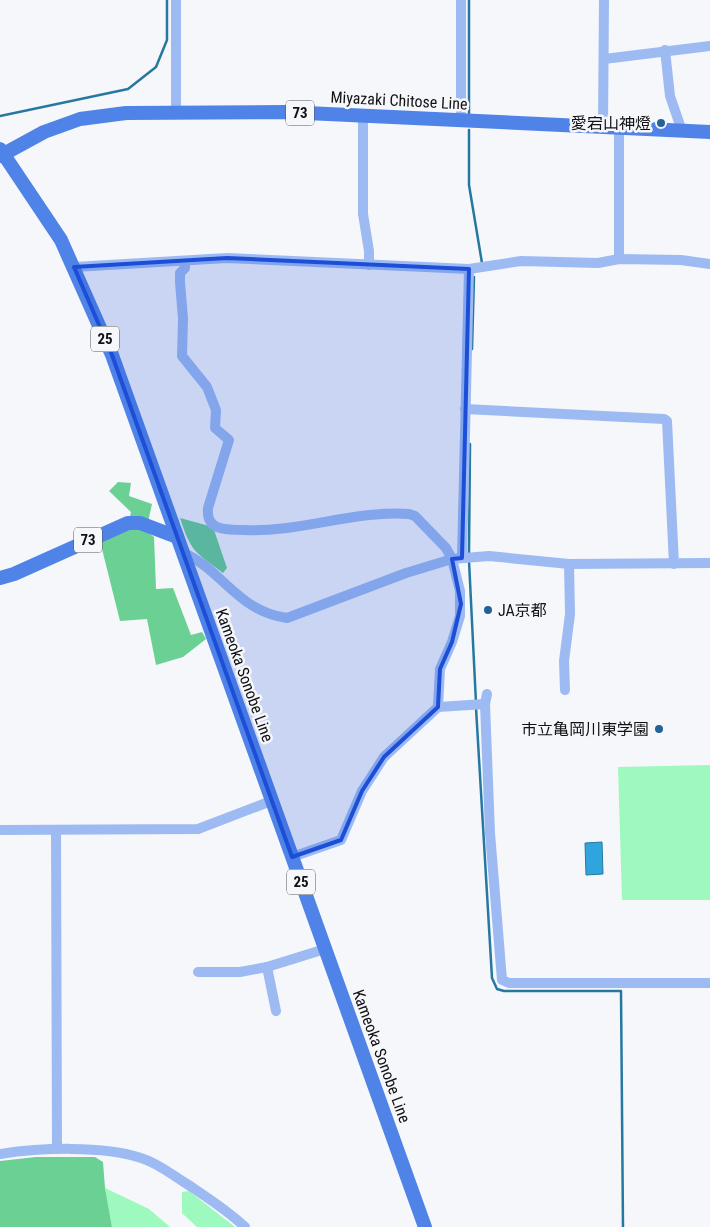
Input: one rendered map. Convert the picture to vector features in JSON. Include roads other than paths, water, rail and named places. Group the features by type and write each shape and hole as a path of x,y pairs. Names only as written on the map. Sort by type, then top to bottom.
{"main road":[{"name":"Miyazaki Chitose Line","path":"1,153 44,132 80,119 126,113 285,112 710,132"},
{"name":"Kameoka Sonobe Line","path":"1,153 61,240 112,355 425,1227"},
{"name":"73","path":"0,578 14,574 128,523 140,523 177,537"}],"street":[{"path":"176,0 176,112"},
{"path":"461,0 461,121"},
{"path":"603,128 604,0"},
{"path":"604,59 665,50 710,46"},
{"path":"665,50 670,96 682,131"},
{"path":"363,116 363,214 369,252 369,265"},
{"path":"619,128 619,259"},
{"path":"74,267 227,258 468,269 521,261 598,263 619,259 681,260 710,264"},
{"path":"185,261 185,268 180,273 183,319 182,356 207,387 216,410 215,428 219,433 226,435 229,440 208,508 207,518 212,524 220,528 261,531 352,518 409,514 457,559"},
{"path":"438,707 440,669 452,642 461,604 457,559 469,409 468,269"},
{"path":"469,409 664,419 667,422 674,564"},
{"path":"182,552 194,557 250,606 269,616 287,618 406,573 457,559 489,556 569,564 710,563"},
{"path":"565,690 564,661 570,614 569,564"},
{"path":"292,858 341,840 362,791 384,757 438,707 486,699 490,833 502,980 509,984 710,983"},
{"path":"0,830 198,829 271,801"},
{"path":"56,830 58,1149"},
{"path":"198,972 240,972 266,967 325,949"},
{"path":"266,967 276,1011"},
{"path":"0,1154 58,1149 104,1152 138,1157 154,1162 206,1195 245,1227"}],"water":[{"path":"602,842 603,874 586,875 585,843"}],"waterway":[{"path":"0,116 128,89 156,67 167,40 167,0"},
{"path":"469,0 469,116"},
{"path":"469,130 469,185 482,263"},
{"path":"472,349 474,277"},
{"path":"469,553 470,444"},
{"path":"469,561 476,703"},
{"path":"476,708 492,978 497,989 504,991 621,991 623,1227"}],"place":[{"name":"愛宕山神燈","path":"661,123"},
{"name":"JA京都","path":"488,610"},
{"name":"市立亀岡川東学園","path":"659,729"}]}
